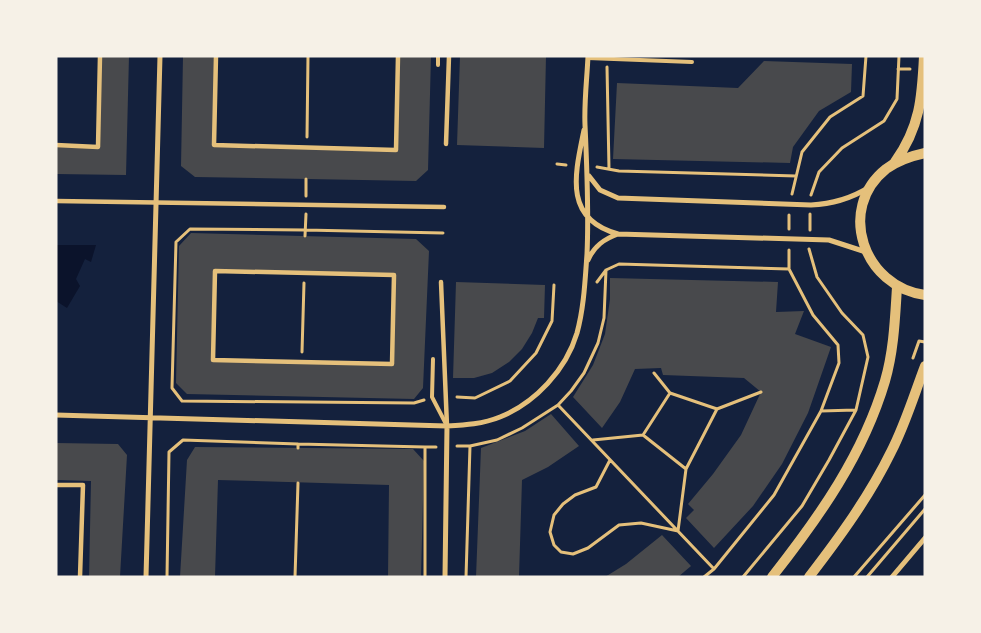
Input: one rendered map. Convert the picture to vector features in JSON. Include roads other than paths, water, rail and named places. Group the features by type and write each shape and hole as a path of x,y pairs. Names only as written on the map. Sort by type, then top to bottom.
{"main road":[{"path":"895,163 909,140 919,115 923,88 924,56"},
{"path":"925,153 909,156 885,169 871,187 865,199 861,219 862,239 866,252 874,266 897,287 914,294 925,295"},
{"path":"772,577 810,528 863,440 885,379 894,332 897,287"},
{"path":"809,577 859,508 891,452 908,414 925,366"}],"street":[{"path":"56,146 98,147 100,56"},
{"path":"146,577 160,56"},
{"path":"216,56 214,145 396,150 398,56"},
{"path":"446,144 449,56"},
{"path":"56,415 447,426 484,422 501,417 525,404 542,390 562,366 576,336 582,309 589,219 589,176 585,122 588,57"},
{"path":"585,122 576,165 576,194 583,213 598,227 618,234 830,240 866,252"},
{"path":"589,176 593,184 600,190 618,198 811,205 842,201 871,187"},
{"path":"56,201 444,207"},
{"path":"586,265 598,245 607,238 618,234"},
{"path":"215,271 394,275 392,364 301,362 213,360 215,271"},
{"path":"441,282 447,426 445,577"},
{"path":"56,485 82,486 80,577"},
{"path":"896,576 925,538"}],"lane":[{"path":"438,56 438,64"},
{"path":"588,57 692,62"},
{"path":"432,359 432,396 447,426"}],"water":[{"path":"56,245 96,245 91,262 85,259 76,279 80,286 67,308 56,301"}]}
